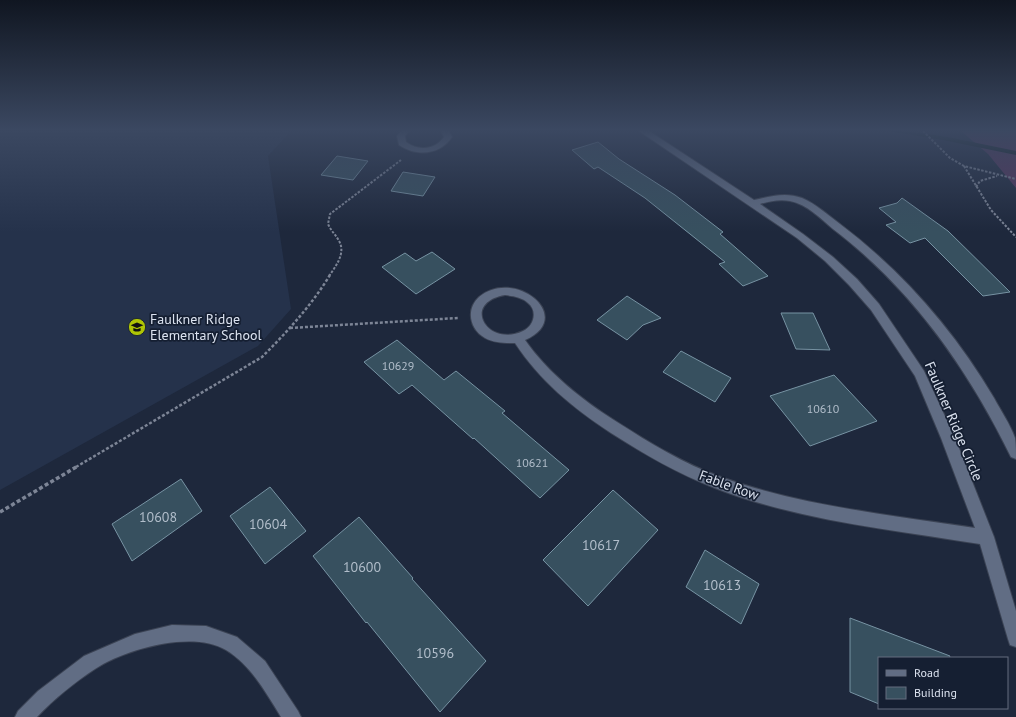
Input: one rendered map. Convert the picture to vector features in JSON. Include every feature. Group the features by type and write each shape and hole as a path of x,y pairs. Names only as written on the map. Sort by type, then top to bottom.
{"street":[{"name":"Faulkner Ridge Circle","path":"695,164 753,203 829,259 853,282 875,307 897,338 920,374 948,438 986,537 1016,639"},
{"name":"Faulkner Ridge Circle","path":"753,203 777,196 799,200 861,246 889,271 917,299 976,378 1012,436 1016,453"},
{"path":"505,291 523,294 532,299 540,312 540,321 533,331 518,338 499,338 489,335 480,329 475,318 477,306 488,296 505,291"},
{"name":"Fable Row","path":"518,338 529,356 547,376 591,412 636,442 699,475 757,496 813,509 986,537"},
{"path":"24,717 44,697 90,662 135,642 172,633 206,634 231,644 259,667 292,717"}],"path":[{"path":"0,512 262,357 290,328 338,263 342,250 338,238 328,228 327,220 330,214 394,164"},
{"path":"961,164 998,176 1016,179"},
{"path":"964,166 991,210 1016,237"},
{"path":"976,187 980,181 998,176"},
{"path":"290,328 475,318"}],"shaded area":[{"name":"Faulkner Ridge Elementary School","path":"0,164 269,164 291,309 258,346 0,490"},
{"path":"997,164 1016,164 1016,188"}],"building":[{"path":"330,164 365,164 353,180 321,175"},
{"path":"589,164 627,164 675,195 723,232 720,234 768,276 743,286 719,264 725,262 645,198 598,167 594,169"},
{"path":"403,172 435,177 423,196 391,191"},
{"path":"902,198 948,231 1010,292 983,296 925,238 910,243 886,225 896,222 879,208 897,203"},
{"path":"432,252 455,269 416,294 382,267 405,253 416,261"},
{"path":"627,296 661,318 643,325 627,340 597,320"},
{"path":"781,313 813,313 830,350 796,349"},
{"path":"397,340 444,380 456,371 505,411 502,413 569,470 540,498 474,438 473,439 412,385 399,394 364,362"},
{"path":"681,351 731,378 715,402 663,372"},
{"path":"834,375 877,421 810,446 770,396"},
{"path":"181,479 202,511 132,561 112,524"},
{"path":"270,487 306,531 265,564 230,516"},
{"path":"613,490 658,530 588,606 543,560"},
{"path":"359,517 413,578 412,579 486,661 440,712 313,556"},
{"path":"705,550 759,584 741,624 686,587"},
{"path":"850,618 950,656 878,657 878,704 850,692"}],"place":[{"name":"Faulkner Ridge Elementary School","path":"137,327"}]}
